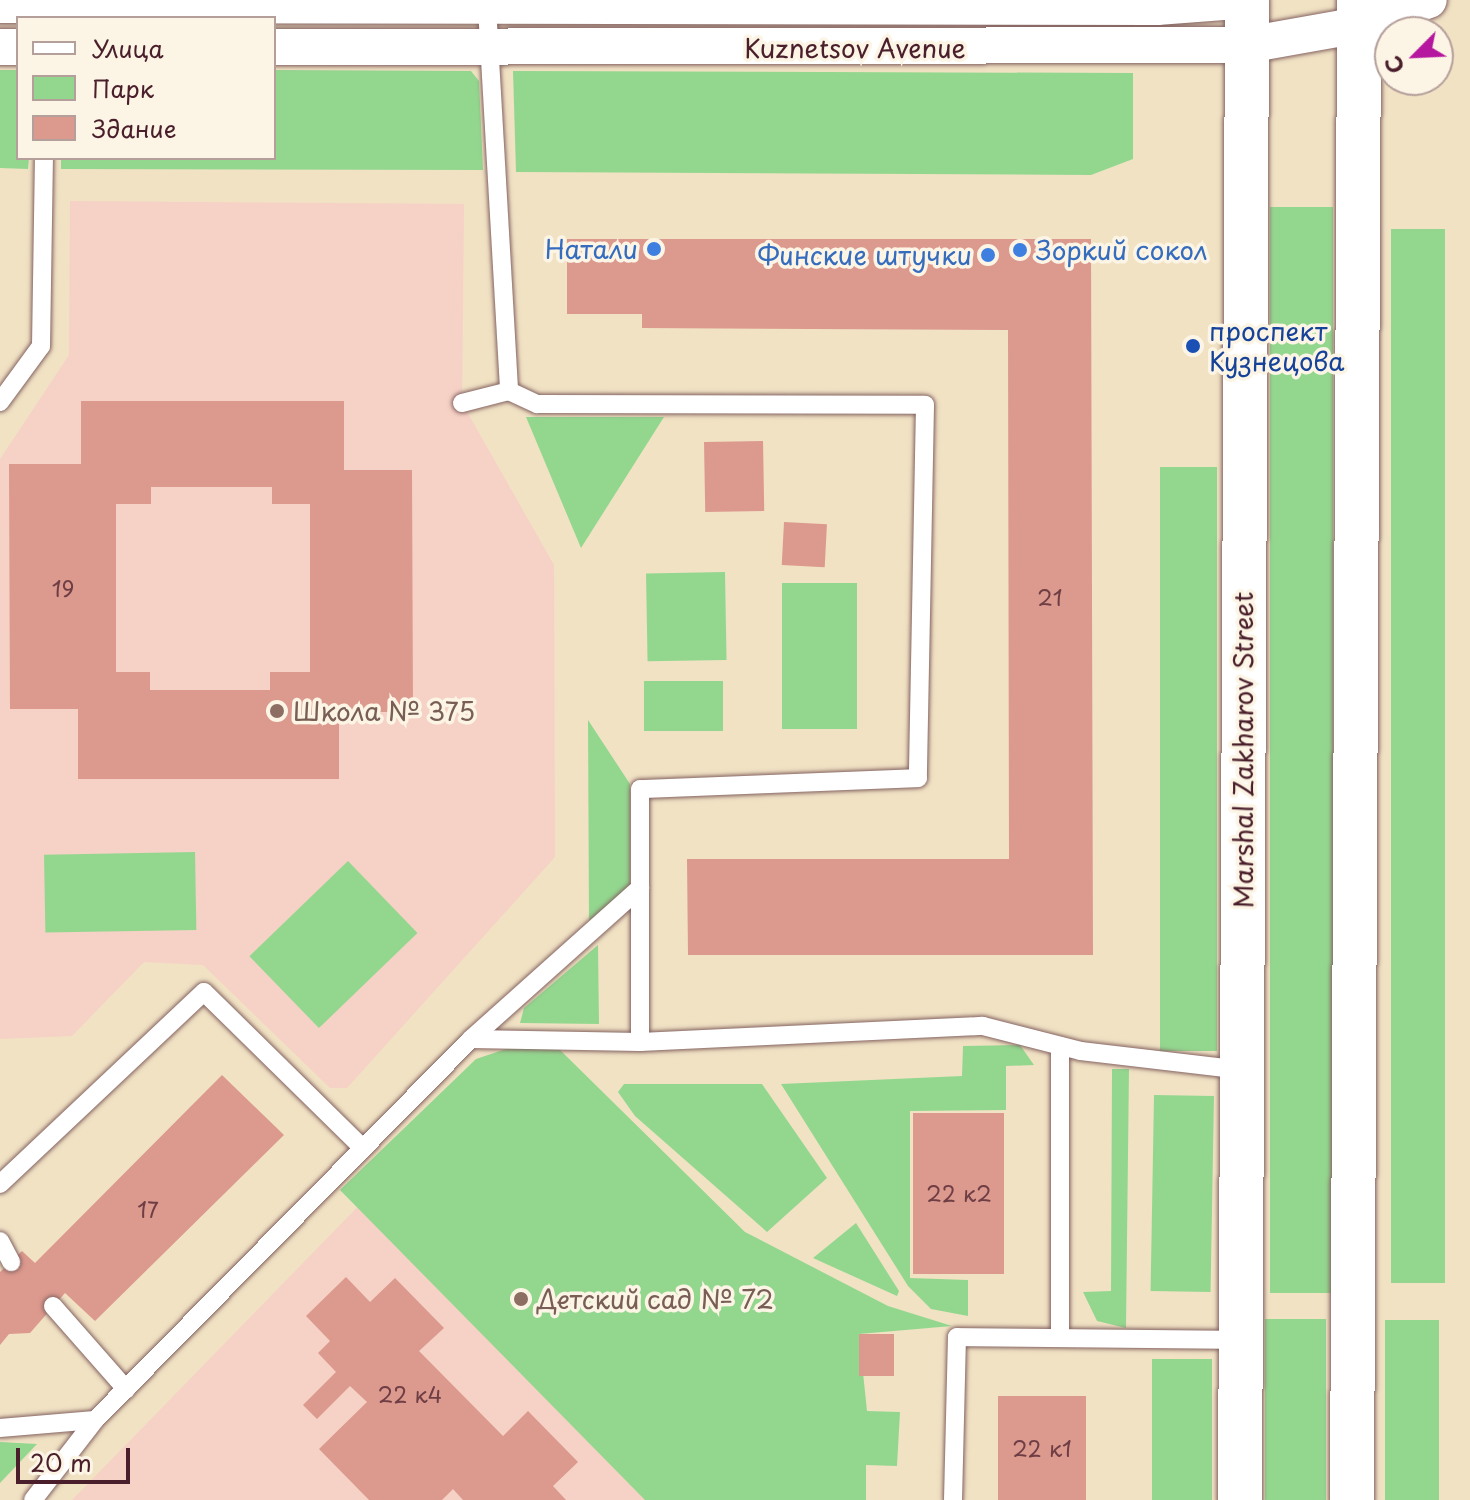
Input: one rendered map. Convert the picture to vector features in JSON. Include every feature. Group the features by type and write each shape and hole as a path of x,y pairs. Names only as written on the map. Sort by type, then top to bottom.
{"street":[{"name":"Kuznetsov Avenue","path":"0,5 55,9 1248,0"},
{"name":"Marshal Zakharov Street","path":"1240,1500 1248,0"},
{"name":"Kuznetsov Avenue","path":"276,47 1247,45 1359,13 1429,0"},
{"path":"1352,1500 1359,13"}],"lane":[{"path":"487,7 509,391"},
{"path":"0,402 41,346 44,160"},
{"path":"462,403 509,391 537,404 925,405 918,778 640,789 640,1042"},
{"path":"33,1500 95,1420 471,1039 640,888"},
{"path":"0,1184 204,992 363,1148"},
{"path":"471,1039 640,1042 949,1025 983,1026 1060,1046 1242,1070"},
{"path":"1060,1046 1060,1338"},
{"path":"0,1241 11,1262"},
{"path":"53,1306 126,1389"},
{"path":"953,1500 957,1337 1240,1340"},
{"path":"0,1428 95,1420"}],"shaded area":[{"name":"Школа № 375","path":"70,201 464,204 462,403 554,565 555,857 347,1088 330,1088 203,965 144,962 72,1036 0,1039 0,459 69,355"},
{"name":"Детский сад № 72","path":"491,1070 851,1500 72,1500"}],"green space":[{"path":"0,70 16,70 16,160 29,160 28,169 0,168"},
{"path":"276,70 471,71 479,81 483,170 61,169 61,160 276,160"},
{"path":"513,71 1133,73 1133,159 1091,175 516,172"},
{"path":"1270,207 1333,207 1333,1293 1270,1293"},
{"path":"1391,229 1445,229 1445,1283 1391,1283"},
{"path":"526,417 664,417 581,548"},
{"path":"1160,467 1217,467 1217,1051 1160,1051"},
{"path":"725,572 727,660 648,661 646,573"},
{"path":"782,583 857,583 857,729 782,729"},
{"path":"644,681 723,681 723,731 644,731"},
{"path":"588,720 630,784 630,886 589,921"},
{"path":"195,852 196,930 45,933 44,855"},
{"path":"348,861 417,933 319,1028 249,956"},
{"path":"598,945 599,1024 520,1023 524,1008"},
{"path":"1020,1045 1034,1065 1006,1066 1006,1110 910,1111 910,1278 968,1280 968,1316 931,1309 908,1286 781,1084 962,1076 963,1046"},
{"path":"557,1047 745,1232 888,1306 952,1326 859,1334 867,1411 900,1412 897,1466 866,1465 866,1500 645,1500 340,1190 476,1059 506,1049"},
{"path":"1112,1069 1129,1069 1126,1328 1097,1321 1083,1292 1111,1291"},
{"path":"624,1084 762,1084 827,1178 767,1232 635,1116 618,1092"},
{"path":"1154,1095 1214,1096 1211,1292 1151,1291"},
{"path":"856,1223 899,1291 897,1296 813,1258"},
{"path":"1265,1319 1326,1319 1326,1500 1265,1500"},
{"path":"1385,1320 1439,1320 1439,1500 1385,1500"},
{"path":"1152,1359 1212,1359 1212,1500 1152,1500"},
{"path":"0,1442 37,1444 0,1483"}],"building":[{"path":"567,239 1091,239 1093,955 688,955 687,859 1009,859 1008,330 642,328 642,314 567,314"},
{"path":"81,401 344,401 344,470 412,470 413,712 339,712 339,779 78,779 78,709 10,709 9,464 81,464","holes":["151,487 272,487 272,504 310,504 310,672 270,672 270,690 150,690 150,672 116,672 116,504 151,504"]},
{"path":"763,441 764,511 705,512 704,442"},
{"path":"784,522 827,524 825,567 782,565"},
{"path":"222,1075 284,1135 95,1321 65,1293 30,1333 9,1334 0,1345 0,1272 22,1251 35,1263"},
{"path":"913,1113 1004,1113 1004,1274 913,1274"},
{"path":"346,1277 370,1302 395,1278 444,1328 419,1351 503,1436 528,1411 578,1462 553,1486 566,1500 463,1500 453,1489 442,1500 369,1500 319,1449 367,1402 350,1386 317,1419 303,1405 336,1372 318,1353 330,1341 306,1316"},
{"path":"859,1334 894,1334 894,1376 859,1376"},
{"path":"998,1396 1086,1396 1086,1500 998,1500"}],"place":[{"name":"Натали","path":"654,249"},
{"name":"Зоркий сокол","path":"1020,250"},
{"name":"Финские штучки","path":"988,255"},
{"name":"проспект Кузнецова","path":"1193,346"},
{"name":"Школа № 375","path":"277,711"},
{"name":"Детский сад № 72","path":"521,1299"}]}
